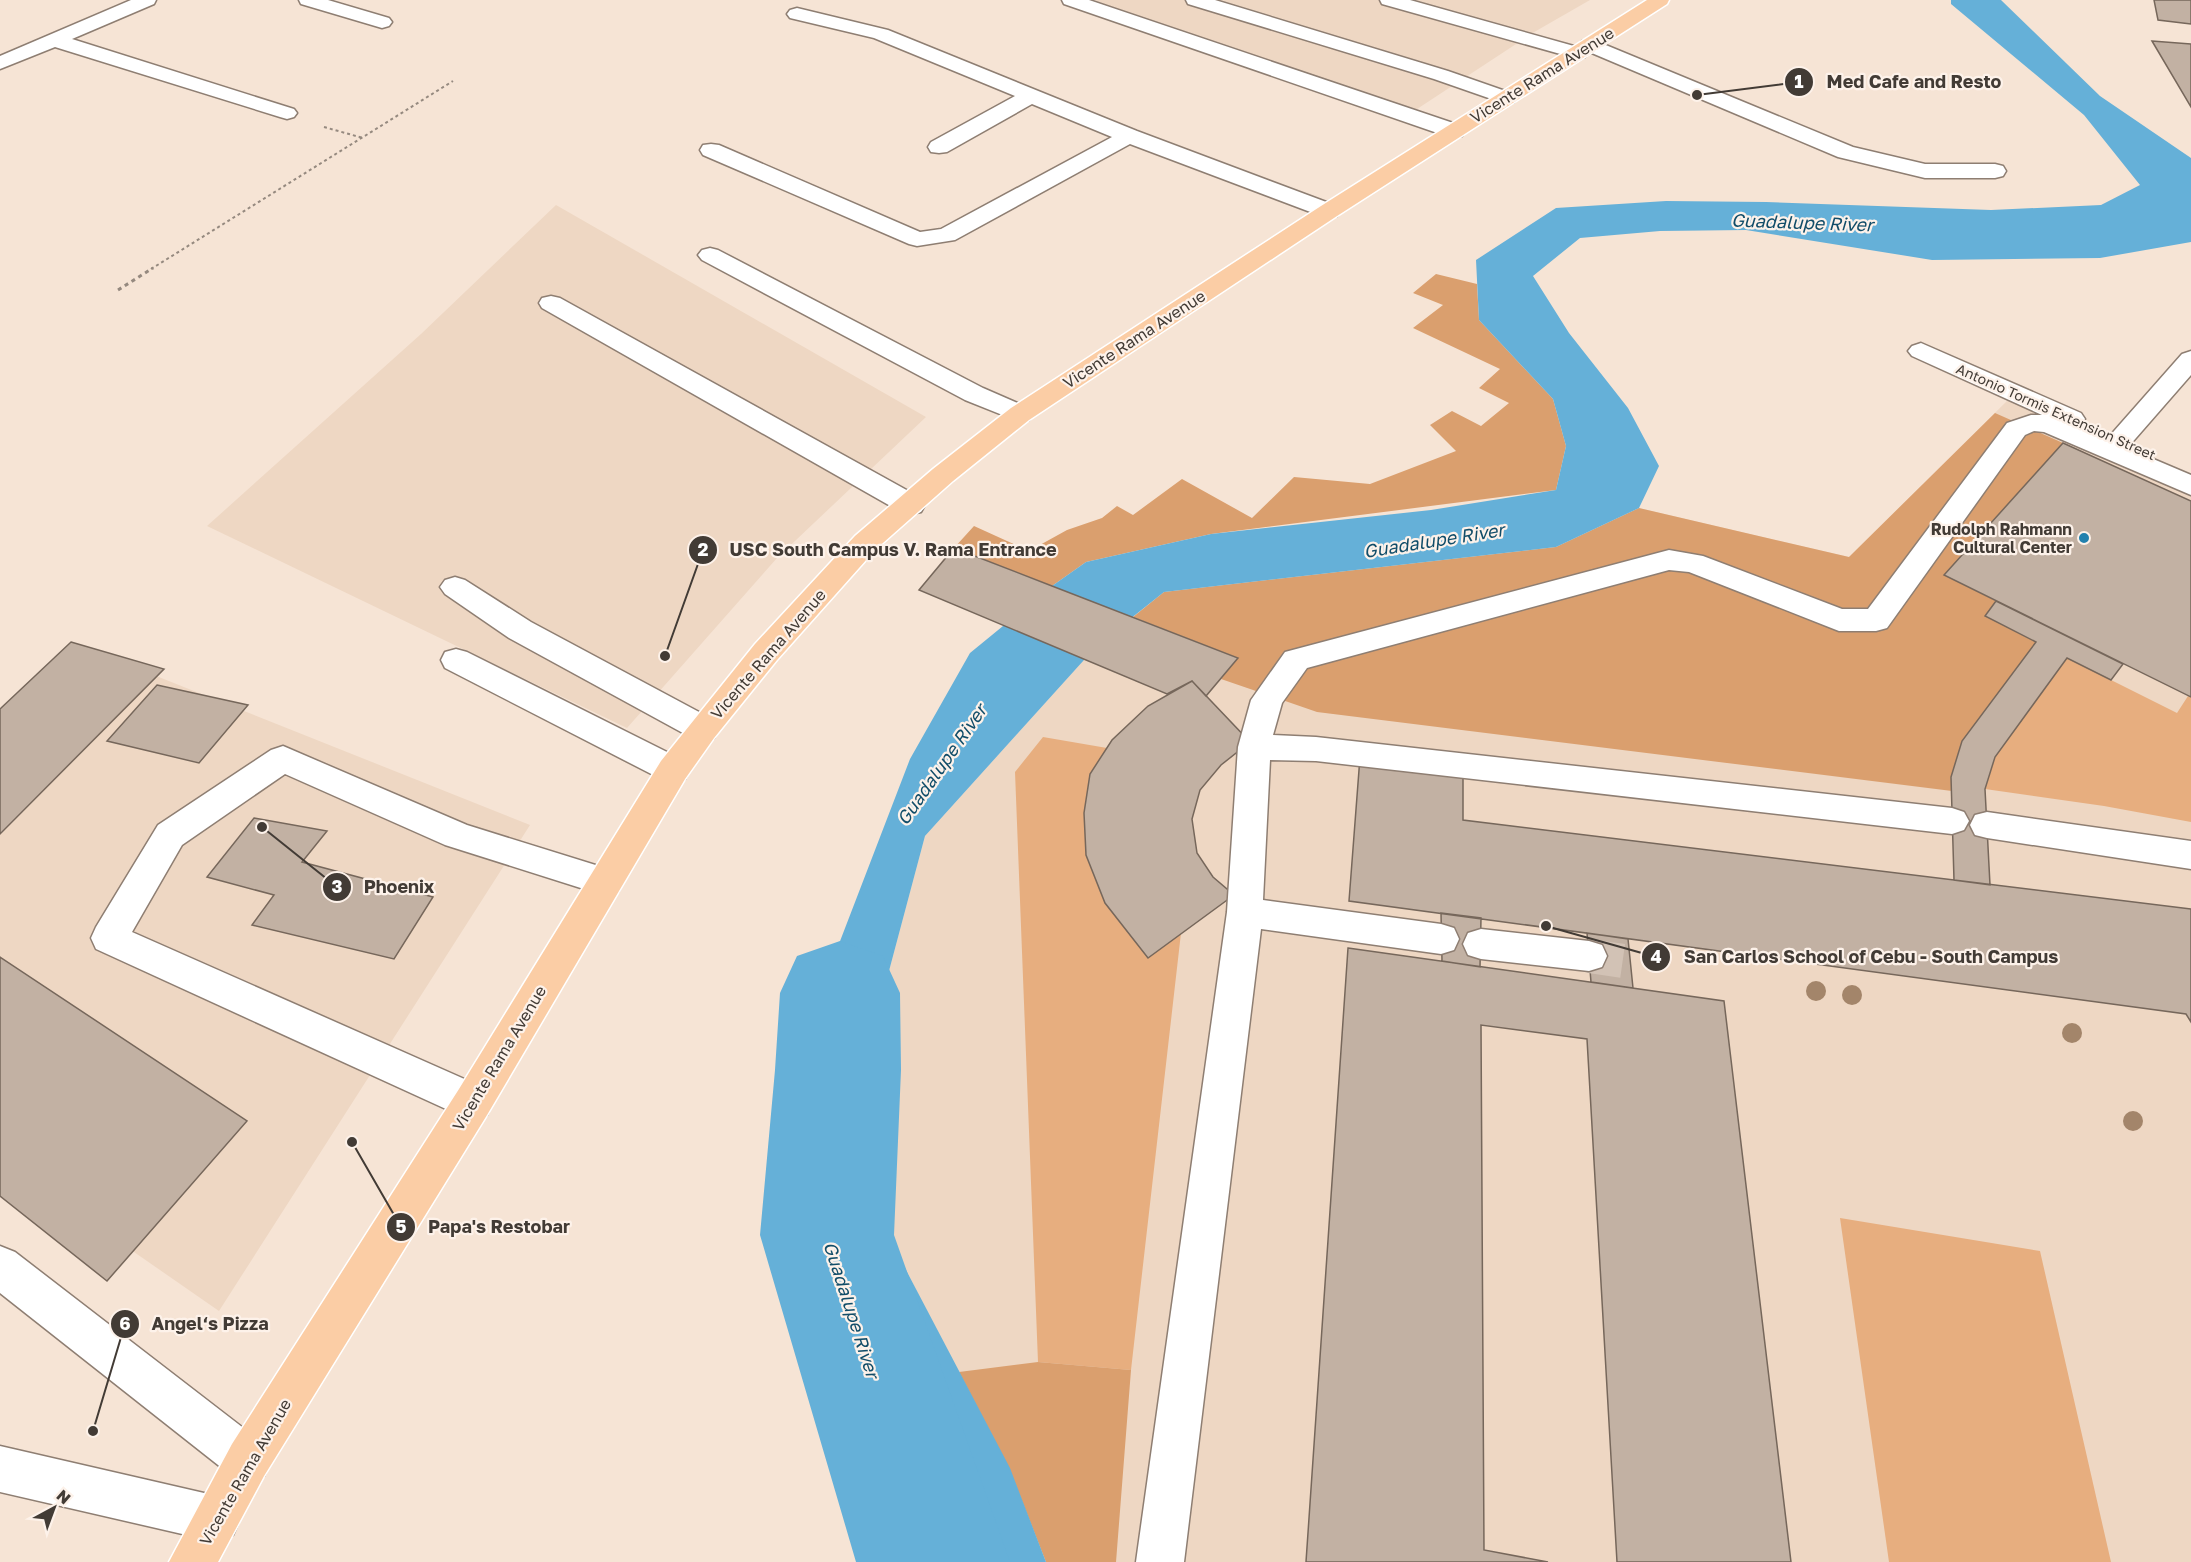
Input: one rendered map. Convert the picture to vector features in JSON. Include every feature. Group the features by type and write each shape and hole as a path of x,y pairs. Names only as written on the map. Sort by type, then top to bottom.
{"main road":[{"name":"Vicente Rama Avenue","path":"194,1562 248,1460 473,1102 674,770 703,729 766,652 866,543 943,475 1020,414 1329,211 1660,0"}],"street":[{"path":"0,63 147,0"},
{"path":"308,0 382,22"},
{"path":"1071,0 1454,131"},
{"path":"1195,0 1441,75 1507,98"},
{"path":"1389,0 1583,49 1846,152 1925,171 1995,171"},
{"path":"797,14 881,34 1129,136 1329,211"},
{"path":"54,40 287,112"},
{"path":"939,147 1031,96"},
{"path":"711,150 917,238 947,235 1129,136"},
{"path":"710,255 974,394 1020,414"},
{"path":"550,303 911,505"},
{"name":"Antonio Tormis Extension Street","path":"1921,351 2191,473"},
{"path":"2120,440 2191,359"},
{"path":"1160,1562 1245,912 1254,747 1267,700 1296,660 1669,560 1693,563 1839,620 1876,620 2016,429 2031,423 2048,424 2191,486"},
{"path":"455,587 520,630 703,729"},
{"path":"456,660 674,770"},
{"path":"1254,747 1316,749 1952,821"},
{"path":"473,1102 109,938 170,835 283,759 457,835 606,882"},
{"path":"1987,825 2191,855"},
{"path":"1245,912 1441,939"},
{"path":"1481,944 1589,956"},
{"path":"0,1267 248,1460"},
{"path":"0,1469 217,1519"}],"path":[{"path":"118,290 453,81"}],"shaded area":[{"path":"1090,0 1590,0 1536,31 1414,111"},
{"path":"556,205 926,417 777,558 627,728 207,526 421,334"},
{"path":"1436,274 1477,284 1479,320 1553,399 1566,446 1556,490 1211,534 1086,562 1052,586 954,548 974,526 1029,551 1067,530 1102,518 1117,506 1133,515 1182,479 1252,518 1294,477 1370,484 1456,451 1430,425 1452,411 1481,426 1509,403 1479,388 1500,369 1413,328 1443,305 1413,293"},
{"path":"2011,397 2191,480 2191,1562 1046,1562 1009,1468 885,1230 877,1016 925,836 1084,660 1164,592 1556,547 1639,508 1849,557"},
{"path":"1995,413 2063,443 1945,575 1996,601 1986,616 2036,642 1962,741 1952,791 1317,712 1221,679 1238,658 1133,617 1164,592 1556,547 1639,508 1849,557"},
{"path":"71,642 530,825 219,1311 0,1159 0,709"},
{"path":"2067,658 2177,713 2188,696 2191,697 2191,822 2104,806 1985,789 1995,757"},
{"path":"1043,737 1107,748 1090,774 1084,813 1086,855 1105,903 1148,957 1181,933 1131,1370 1038,1362 1015,772"},
{"path":"1840,1218 2040,1251 2111,1562 1889,1562"},
{"path":"1038,1362 1131,1370 1116,1562 1046,1562 1009,1468 959,1372"}],"water":[{"path":"1951,0 2001,0 2100,96 2191,158 2191,242 2100,258 1932,260 1746,230 1660,231 1580,238 1533,276 1569,333 1628,408 1659,466 1639,508 1556,547 1164,592 1110,635 1084,660 925,836 877,1016 885,1230 1010,1468 1046,1562 911,1562 884,1443 831,1258 837,949 910,759 970,653 1052,586 1086,562 1211,534 1431,510 1556,490 1566,446 1553,399 1479,320 1476,260 1556,208 1666,201 1991,210 2101,205 2140,185 2084,115 1951,4"}],"building":[{"path":"2154,0 2191,0 2191,24 2158,20"},
{"path":"2152,41 2191,44 2191,107"},
{"name":"Rudolph Rahmann Cultural Center","path":"2063,443 2191,501 2191,697 1944,575"},
{"path":"954,548 1238,658 1206,696 1192,681 1167,694 919,590"},
{"path":"1996,601 2123,664 2111,680 2067,658 1995,757 1985,789 1990,885 1954,880 1951,777 1962,741 2036,642 1985,616"},
{"path":"71,642 164,669 0,834 0,709"},
{"path":"1192,681 1250,742 1221,765 1200,790 1192,819 1197,853 1213,877 1234,895 1148,958 1105,903 1086,855 1084,813 1090,774 1112,740 1148,706"},
{"path":"157,685 248,705 199,763 107,741"},
{"path":"1360,757 1463,772 1463,820 2191,909 2191,1022 2186,1014 1349,901"},
{"path":"254,818 327,831 302,862 433,897 394,959 252,925 274,895 207,877"},
{"path":"1441,913 1481,918 1480,967 1442,961"},
{"path":"1587,933 1628,939 1633,988 1591,982"},
{"path":"1348,948 1724,1001 1791,1562 1617,1562 1587,1039 1481,1025 1484,1550 1548,1562 1306,1562"},
{"path":"0,957 247,1121 107,1281 0,1196"}],"waterway":[{"name":"Guadalupe River","path":"840,993 838,1070 827,1235 933,1562"}],"tunnel":[{"path":"1589,956 1631,962"}],"place":[{"name":"Med Cafe and Resto","path":"1697,95"},
{"name":"Rudolph Rahmann Cultural Center","path":"2084,538"},
{"name":"USC South Campus V. Rama Entrance","path":"665,656"},
{"name":"Phoenix","path":"262,827"},
{"name":"San Carlos School of Cebu - South Campus","path":"1546,926"},
{"name":"Papa's Restobar","path":"352,1142"},
{"name":"Angel‘s Pizza","path":"93,1431"}]}
